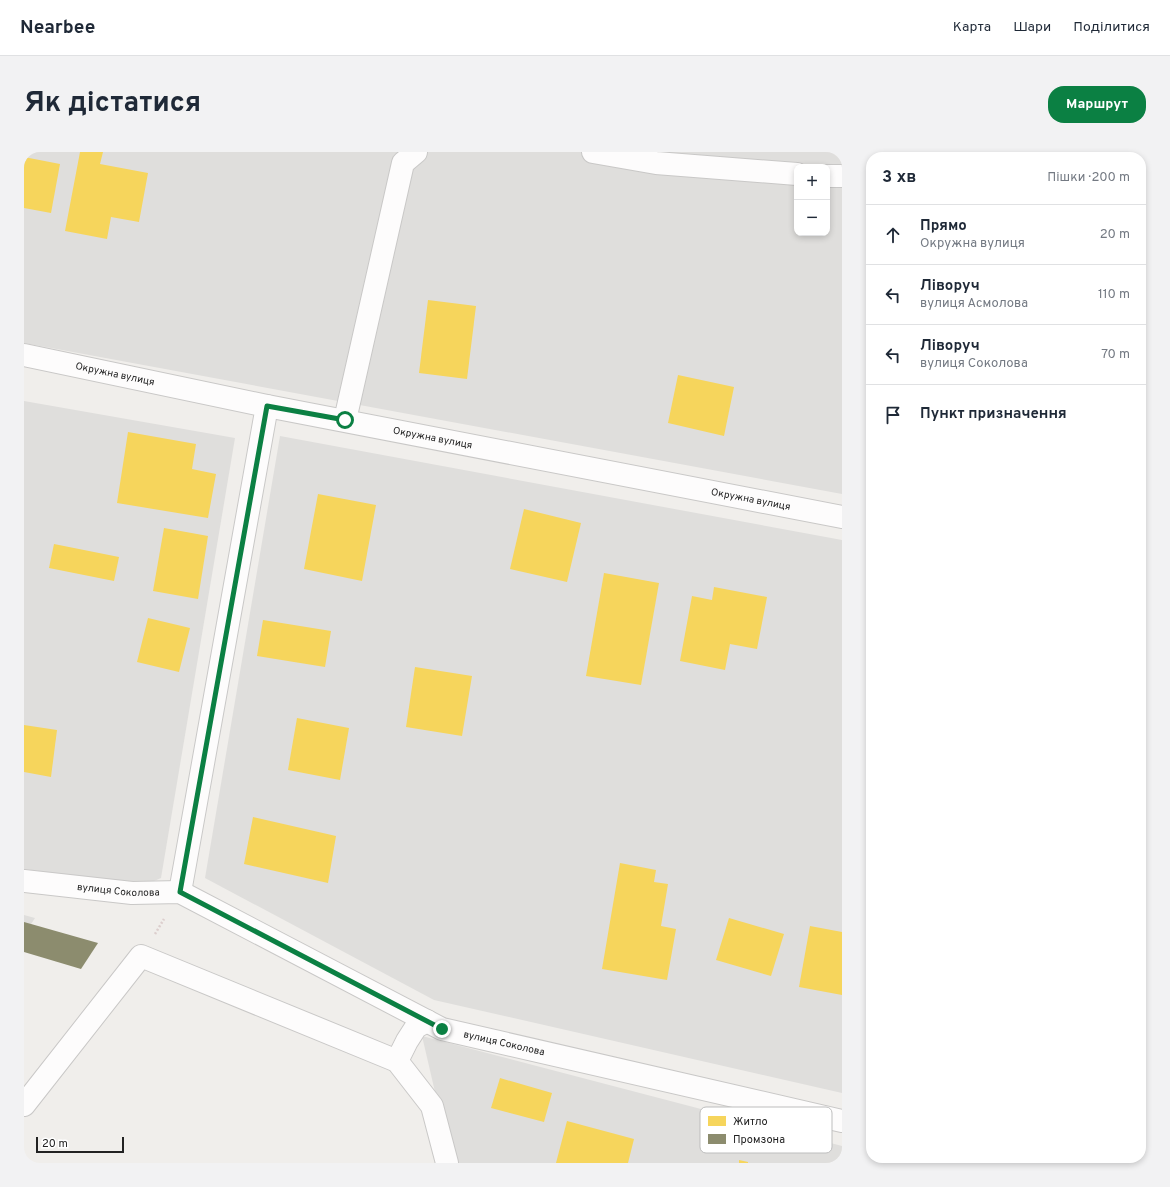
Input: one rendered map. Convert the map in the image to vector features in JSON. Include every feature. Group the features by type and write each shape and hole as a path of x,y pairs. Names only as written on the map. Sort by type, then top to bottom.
{"street":[{"path":"345,420 403,162 416,152"},
{"path":"593,152 656,163 794,174"},
{"path":"830,176 842,176"},
{"name":"Окружна вулиця","path":"24,355 267,406 842,516"},
{"path":"180,892 267,406"},
{"name":"вулиця Соколова","path":"24,881 132,893 180,892 442,1029 781,1107"},
{"path":"24,1104 141,956 397,1061 432,1106 447,1163"},
{"path":"397,1061 406,1041 416,1027 427,1022"},
{"name":"вулиця Соколова","path":"832,1119 842,1121"}],"path":[{"path":"141,956 180,892"}],"shaded area":[{"path":"24,152 842,152 842,494 24,343"},
{"path":"24,401 235,438 161,878 145,885 24,869"},
{"path":"280,436 842,540 842,1093 434,1000 205,878"},
{"path":"24,915 35,918 24,935"},
{"path":"422,1036 700,1109 700,1153 832,1153 832,1143 842,1146 842,1163 457,1163 445,1135"}],"building: Житло":[{"path":"80,152 103,152 100,164 148,173 139,222 111,217 107,239 65,231"},
{"path":"24,157 60,164 51,213 24,208"},
{"path":"428,300 476,306 467,379 419,373"},
{"path":"678,375 734,387 724,436 668,423"},
{"path":"128,432 196,444 192,469 216,474 208,518 117,503"},
{"path":"318,494 376,505 362,581 304,569"},
{"path":"524,509 581,523 567,582 510,569"},
{"path":"164,528 208,536 198,599 153,591"},
{"path":"54,544 119,557 114,581 49,568"},
{"path":"604,573 659,583 641,685 586,676"},
{"path":"714,587 767,597 757,649 730,644 725,670 680,661 692,596 712,600"},
{"path":"148,618 190,628 179,672 137,662"},
{"path":"263,620 331,631 325,667 257,656"},
{"path":"415,667 472,676 462,736 406,727"},
{"path":"297,718 349,728 340,780 288,770"},
{"path":"24,725 57,730 51,777 24,772"},
{"path":"253,817 336,836 328,883 244,864"},
{"path":"620,863 656,870 654,882 668,884 661,926 676,929 667,980 602,969"},
{"path":"729,918 784,934 771,976 716,960"},
{"path":"810,926 842,932 842,995 799,987"},
{"path":"500,1078 552,1093 544,1122 491,1108"},
{"path":"567,1121 634,1139 628,1163 556,1163"},
{"path":"739,1160 748,1162 748,1163 739,1163"}],"building: Промзона":[{"path":"24,922 98,943 81,969 24,952"}],"route":[{"path":"345,420 267,406 180,892 442,1029"}]}
